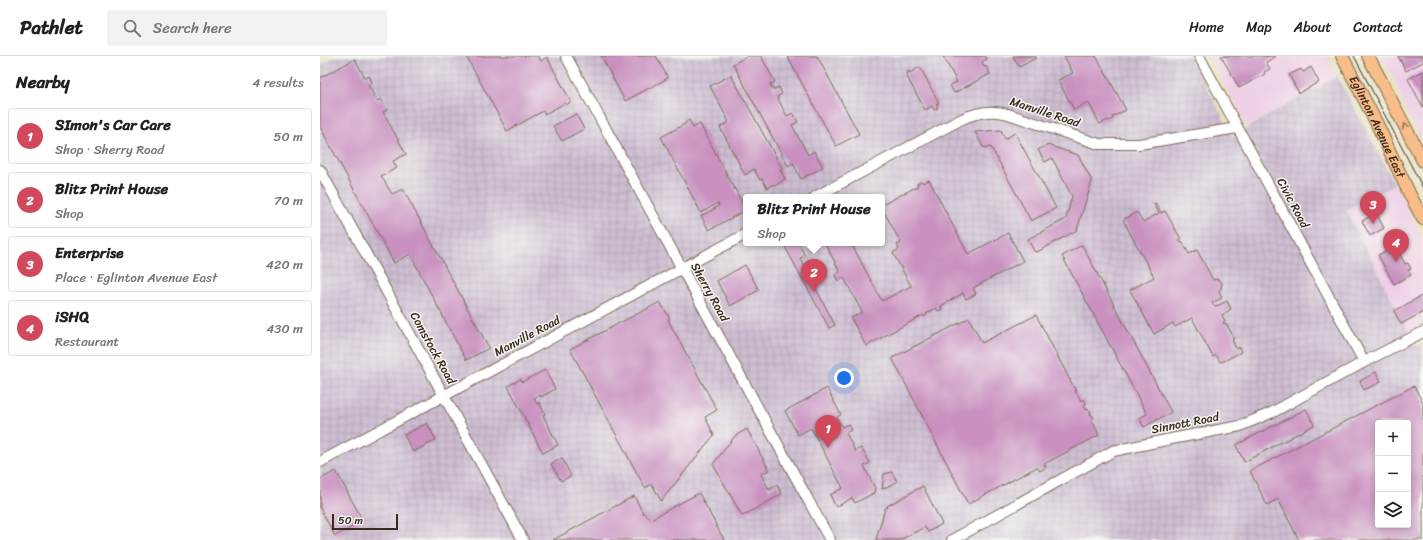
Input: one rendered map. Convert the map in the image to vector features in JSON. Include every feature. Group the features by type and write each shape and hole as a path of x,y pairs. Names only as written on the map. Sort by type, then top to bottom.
{"main road":[{"name":"Eglinton Avenue East","path":"1342,56 1423,219"},
{"name":"Eglinton Avenue East","path":"1368,56 1423,161"}],"street":[{"name":"Sherry Road","path":"566,56 830,540"},
{"name":"Civic Road","path":"1199,56 1364,362"},
{"name":"Manville Road","path":"820,194 960,120 981,112 998,111 1099,144 1139,144 1238,128"},
{"name":"Comstock Road","path":"320,170 523,540"},
{"name":"Manville Road","path":"320,462 743,236"},
{"name":"Sinnott Road","path":"952,540 1113,451 1240,426 1273,412 1364,362 1423,332"}],"shaded area":[{"path":"337,56 1190,56 1233,136 1337,76 1395,184 1346,210 1416,346 1423,343 1423,540 320,540 320,65"},
{"path":"1209,56 1327,56 1337,76 1247,127"},
{"path":"1380,56 1423,56 1423,143 1406,110 1392,74"},
{"path":"1395,184 1423,240 1423,324 1409,333 1346,209"}],"building":[{"path":"466,56 538,56 541,61 547,57 571,102 566,105 565,103 545,114 543,111 507,131"},
{"path":"601,56 656,56 668,78 625,101"},
{"path":"748,56 761,56 775,82 770,84 773,90 779,87 782,94 777,97 787,116 793,113 798,122 792,125 808,155 814,151 823,167 801,179 793,163 788,166 733,64"},
{"path":"787,56 817,56 859,134 836,146"},
{"path":"943,56 985,56 987,59 982,62 990,74 954,93 950,85 957,82"},
{"path":"1013,56 1035,56 1036,58 1019,67"},
{"path":"1064,56 1096,56 1126,110 1112,117 1113,119 1100,124 1088,102 1074,110 1058,80 1073,73"},
{"path":"1221,56 1276,56 1266,62 1270,69 1264,72 1265,74 1239,88"},
{"path":"1398,56 1423,56 1423,62 1406,71"},
{"path":"355,59 365,78 369,76 372,83 368,85 377,101 381,99 387,110 383,112 406,154 393,161 397,168 381,176 392,194 403,189 489,348 466,360 410,254 394,263 320,127 320,78"},
{"path":"920,67 939,103 936,104 938,108 934,110 932,106 925,110 906,75 908,74 907,72 909,71 910,73"},
{"path":"1311,67 1319,82 1299,93 1289,75 1301,69 1303,72"},
{"path":"1423,71 1423,107 1408,79"},
{"path":"731,75 782,168 780,169 785,179 775,186 774,184 767,188 762,179 760,180 754,169 745,175 720,127 729,122 710,86"},
{"path":"576,114 584,129 562,141 553,126"},
{"path":"689,120 693,128 700,124 743,204 743,212 709,230 701,216 719,206 718,203 701,213 661,137"},
{"path":"1001,130 1005,139 1015,133 1056,208 1031,221 991,147 983,147 975,132"},
{"path":"1047,145 1078,155 1092,181 1077,230 1037,252 1034,251 1028,239 1066,219 1072,196 1052,158 1045,162 1038,150"},
{"path":"929,180 968,254 1008,233 1023,261 973,288 976,294 966,299 963,293 941,306 942,309 938,311 936,308 924,317 923,315 866,346 851,318 862,312 844,278 838,281 835,275 840,272 827,246 853,246 882,301 911,286 893,253 899,249 897,245 901,243 885,214 885,203 918,186 917,184 921,181 923,183"},
{"path":"1156,203 1161,213 1165,211 1181,239 1179,240 1180,242 1182,241 1189,254 1197,250 1213,280 1217,279 1222,283 1219,291 1222,298 1212,303 1215,307 1227,301 1231,309 1222,315 1225,321 1223,322 1224,324 1226,323 1234,338 1232,339 1236,349 1239,347 1241,352 1224,361 1220,362 1216,355 1213,357 1192,318 1175,327 1173,323 1154,334 1130,290 1154,277 1123,220 1137,212 1143,222 1159,213 1154,204"},
{"path":"1376,213 1384,228 1370,236 1362,221"},
{"path":"1082,245 1171,412 1144,427 1139,418 1147,414 1062,256"},
{"path":"785,246 800,246 805,256 800,258 835,325 829,328"},
{"path":"1396,246 1405,264 1408,263 1411,269 1408,270 1411,275 1394,284 1378,255"},
{"path":"745,265 759,290 730,306 717,281"},
{"path":"1423,295 1423,312 1401,324 1394,311"},
{"path":"660,302 670,319 668,320 717,410 705,417 714,435 661,501 652,484 645,488 570,349"},
{"path":"1036,315 1081,401 1084,399 1086,404 1084,406 1086,410 1087,409 1091,412 1090,414 1094,417 1092,420 1099,435 1044,464 1046,467 1040,471 1037,467 968,504 892,358 969,318 982,343"},
{"path":"545,370 555,389 541,397 540,395 534,398 537,404 539,402 545,414 543,415 558,445 543,453 508,386 521,379 522,382"},
{"path":"1376,372 1381,382 1364,390 1360,381"},
{"path":"1414,386 1423,403 1423,540 1299,540 1278,499 1267,505 1250,471"},
{"path":"827,388 841,415 837,417 842,427 848,424 851,430 846,433 855,451 861,448 870,463 864,466 875,488 874,493 855,503 852,498 836,507 830,495 843,488 811,428 798,435 785,411"},
{"path":"1306,409 1314,425 1244,462 1236,445"},
{"path":"427,423 436,440 413,452 404,435"},
{"path":"747,429 769,470 761,474 769,490 777,485 782,494 742,516 713,464 735,436"},
{"path":"562,458 571,476 561,481 551,464"},
{"path":"336,471 363,521 335,536 320,508 320,479"},
{"path":"892,472 897,482 882,489 884,474"},
{"path":"923,486 942,524 928,532 925,527 900,540 876,540 885,508"},
{"path":"699,493 724,540 553,540 634,496 643,513 651,519"}],"tram line":[{"path":"1354,56 1423,188"}],"place":[{"name":"Enterprise","path":"1373,224"},
{"name":"iSHQ","path":"1396,262"},
{"name":"Blitz Print House","path":"814,292"},
{"name":"SImon's Car Care","path":"828,448"}]}
